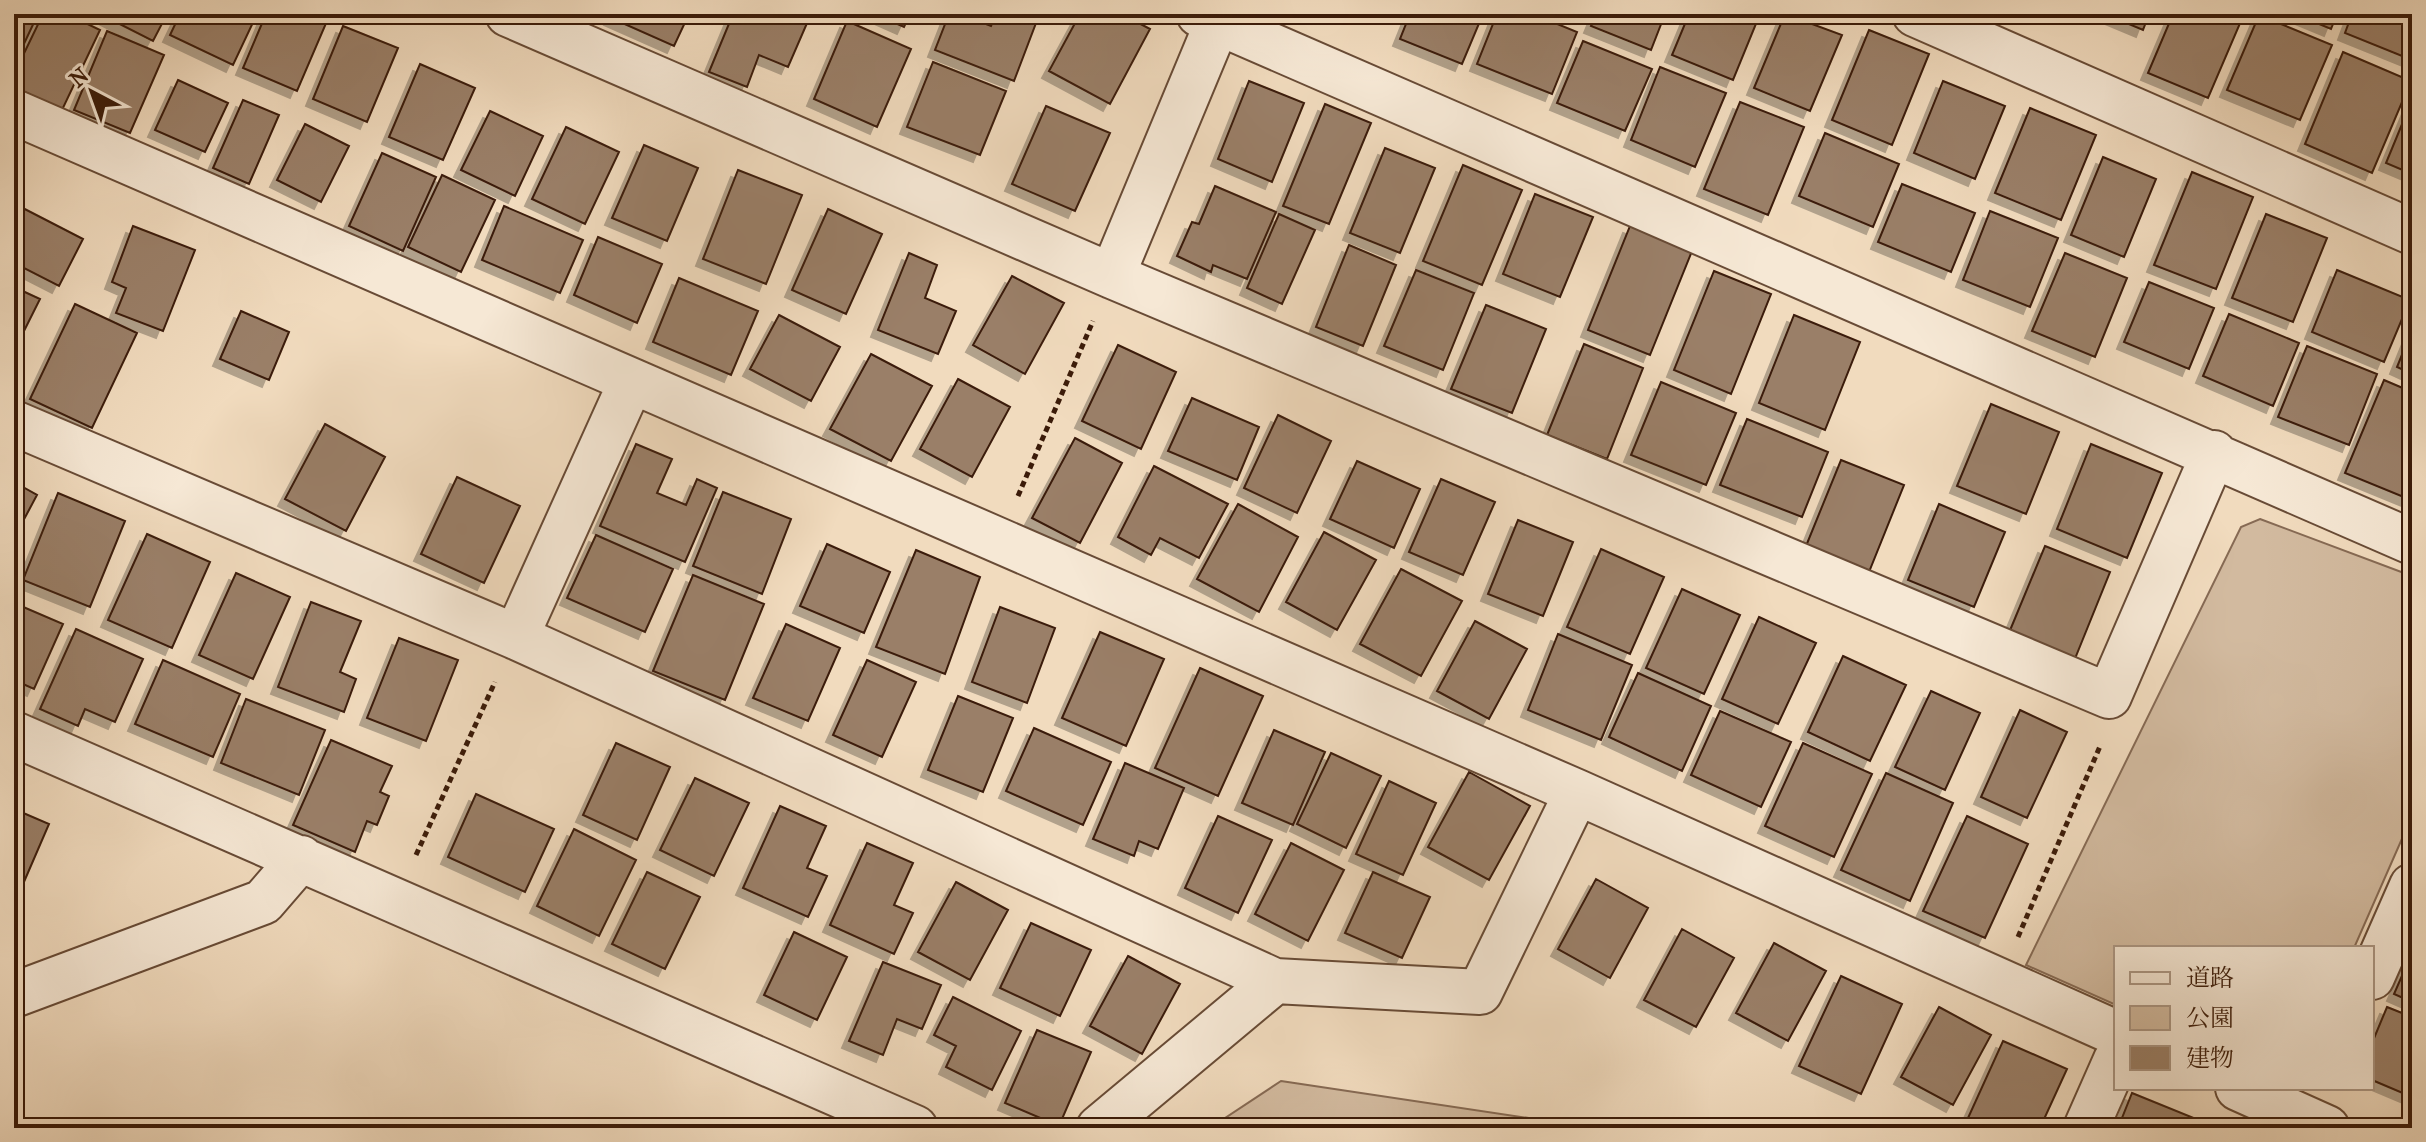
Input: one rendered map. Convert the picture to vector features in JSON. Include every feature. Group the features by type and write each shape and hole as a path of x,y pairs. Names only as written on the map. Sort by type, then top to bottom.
{"street":[{"path":"508,14 1112,276 2109,696 2214,453"},
{"path":"1915,14 2412,232"},
{"path":"1112,276 1213,17 2412,542"},
{"path":"14,112 1577,792 2114,1032"},
{"path":"516,637 631,382"},
{"path":"14,423 516,637 1275,981 1480,992 1577,792"},
{"path":"14,734 915,1128"},
{"path":"14,995 263,902 301,858"},
{"path":"2374,972 2412,886"},
{"path":"1099,1128 1275,981"},
{"path":"2086,1128 2114,1065"},
{"path":"2245,1090 2320,1112"}],"path":[{"path":"1027,474 1093,321"},
{"path":"414,857 516,637"},
{"path":"2022,929 2103,741"}],"green space":[{"path":"2260,519 2412,576 2412,816 2355,946 2114,946 2114,1004 2026,965 2241,527"},
{"path":"1281,1081 1595,1128 1210,1128"}],"building":[{"path":"14,14 38,14 14,65"},
{"path":"43,14 67,14 100,30 62,110 14,87 14,74"},
{"path":"100,14 167,14 153,41"},
{"path":"180,14 257,14 233,65 170,35"},
{"path":"266,14 330,14 297,91 243,68"},
{"path":"613,14 689,14 674,46 611,18"},
{"path":"733,14 811,14 788,67 759,55 747,87 709,72"},
{"path":"875,14 910,14 904,27"},
{"path":"949,14 960,14 991,26 996,14 1014,14 1036,23 1014,81 935,50"},
{"path":"1080,14 1122,14 1150,29 1110,104 1049,71"},
{"path":"1410,14 1483,14 1462,64 1400,39"},
{"path":"1497,14 1533,14 1577,32 1552,94 1477,64"},
{"path":"1596,14 1665,14 1651,50 1591,26"},
{"path":"1689,14 1760,14 1733,80 1672,55"},
{"path":"1785,14 1842,35 1810,111 1754,88"},
{"path":"2105,14 2149,14 2143,30"},
{"path":"2173,14 2244,14 2208,98 2148,73"},
{"path":"2295,14 2337,14 2331,29"},
{"path":"2352,14 2412,14 2412,60 2345,33"},
{"path":"2259,15 2332,45 2300,120 2227,90"},
{"path":"847,21 911,49 877,127 814,99"},
{"path":"343,26 398,48 367,122 313,99"},
{"path":"1869,30 1929,54 1892,145 1832,120"},
{"path":"107,31 164,55 130,133 74,110"},
{"path":"1583,41 1652,69 1625,131 1557,103"},
{"path":"2343,52 2411,81 2372,173 2305,144"},
{"path":"933,62 1006,91 980,155 907,127"},
{"path":"420,64 475,88 443,160 389,137"},
{"path":"1660,67 1726,93 1695,167 1631,140"},
{"path":"178,80 228,103 205,152 155,130"},
{"path":"1249,81 1304,103 1272,182 1218,159"},
{"path":"1943,81 2005,106 1975,179 1914,153"},
{"path":"243,100 279,115 249,184 213,168"},
{"path":"2412,100 2412,174 2386,163"},
{"path":"1740,102 1804,127 1768,215 1704,189"},
{"path":"1325,104 1371,123 1329,224 1283,206"},
{"path":"1046,106 1110,133 1075,211 1012,184"},
{"path":"2030,108 2096,135 2061,220 1995,193"},
{"path":"490,111 543,136 515,196 461,170"},
{"path":"305,124 349,146 321,202 277,180"},
{"path":"566,127 619,152 585,224 532,199"},
{"path":"1825,133 1899,164 1873,227 1799,196"},
{"path":"644,145 698,168 667,241 612,218"},
{"path":"1385,148 1435,168 1400,253 1350,233"},
{"path":"382,153 436,177 403,251 349,226"},
{"path":"2103,157 2156,179 2124,257 2071,235"},
{"path":"1463,165 1522,190 1482,285 1423,261"},
{"path":"738,170 802,195 766,284 703,259"},
{"path":"2192,172 2253,197 2216,289 2154,265"},
{"path":"442,175 495,200 461,272 408,247"},
{"path":"1902,184 1975,213 1951,272 1878,242"},
{"path":"1215,186 1276,212 1247,279 1213,265 1211,272 1177,256 1192,222 1199,224"},
{"path":"1535,194 1593,217 1560,297 1503,274"},
{"path":"15,204 83,239 59,286 14,263"},
{"path":"504,206 583,240 560,293 482,260"},
{"path":"828,209 882,234 846,314 792,290"},
{"path":"1990,211 2058,238 2030,307 1963,280"},
{"path":"1279,214 1315,230 1282,304 1247,288"},
{"path":"2266,214 2327,238 2293,322 2232,298"},
{"path":"133,226 195,250 163,331 116,313 126,288 112,282"},
{"path":"1630,226 1692,251 1650,355 1588,330"},
{"path":"598,237 662,264 637,323 574,295"},
{"path":"1349,245 1396,265 1363,346 1316,327"},
{"path":"909,253 937,265 925,298 956,311 938,354 878,330"},
{"path":"2065,253 2127,278 2095,357 2032,331"},
{"path":"1416,270 1474,293 1443,370 1384,346"},
{"path":"2337,270 2410,300 2384,362 2312,332"},
{"path":"1714,271 1771,294 1731,394 1674,370"},
{"path":"1012,276 1064,303 1025,374 973,345"},
{"path":"679,278 758,311 731,375 653,342"},
{"path":"2149,282 2214,308 2189,369 2124,342"},
{"path":"14,287 40,299 14,351"},
{"path":"75,304 137,333 92,428 30,399"},
{"path":"1486,305 1546,329 1512,413 1451,389"},
{"path":"241,311 289,332 269,380 220,359"},
{"path":"2229,314 2299,343 2273,406 2203,376"},
{"path":"779,315 840,347 811,401 750,369"},
{"path":"1794,315 1860,342 1825,430 1759,403"},
{"path":"2412,330 2412,374 2397,367"},
{"path":"1584,344 1643,368 1607,459 1547,435"},
{"path":"1118,345 1176,372 1141,449 1082,421"},
{"path":"2307,346 2377,374 2349,445 2278,417"},
{"path":"871,354 932,386 891,461 830,429"},
{"path":"958,379 1010,407 972,477 920,449"},
{"path":"2384,380 2412,392 2411,500 2345,473"},
{"path":"1661,382 1736,413 1706,485 1631,455"},
{"path":"1192,398 1259,427 1237,480 1168,451"},
{"path":"1991,404 2059,432 2026,514 1957,486"},
{"path":"1278,415 1331,441 1297,513 1244,488"},
{"path":"1747,419 1828,452 1802,517 1720,485"},
{"path":"325,424 385,457 346,531 285,499"},
{"path":"1075,438 1122,463 1080,543 1032,518"},
{"path":"636,444 672,459 657,493 686,505 697,479 717,488 685,562 600,526"},
{"path":"2091,444 2162,473 2127,558 2057,529"},
{"path":"1841,460 1904,485 1869,572 1806,546"},
{"path":"1357,461 1420,489 1394,548 1330,519"},
{"path":"1154,466 1228,504 1199,558 1160,538 1151,555 1118,537"},
{"path":"457,477 520,506 484,583 421,554"},
{"path":"1441,479 1495,502 1463,575 1409,552"},
{"path":"14,482 37,495 14,538"},
{"path":"723,492 791,519 762,594 693,566"},
{"path":"58,493 125,521 90,607 23,580"},
{"path":"1238,504 1298,537 1259,612 1197,579"},
{"path":"1939,504 2005,532 1974,607 1908,580"},
{"path":"1518,520 1573,542 1543,616 1488,594"},
{"path":"1324,532 1376,560 1337,630 1286,602"},
{"path":"147,534 210,562 172,648 108,620"},
{"path":"596,535 673,569 645,632 567,598"},
{"path":"827,544 890,572 864,633 800,606"},
{"path":"2045,546 2110,572 2072,666 2006,640"},
{"path":"1601,549 1664,577 1630,654 1567,627"},
{"path":"916,550 980,577 945,674 876,647"},
{"path":"1401,569 1462,601 1421,676 1360,644"},
{"path":"236,573 290,597 253,679 199,655"},
{"path":"693,575 764,604 725,700 653,671"},
{"path":"1682,589 1740,615 1704,694 1646,668"},
{"path":"311,602 361,621 340,672 356,679 344,712 278,687"},
{"path":"14,603 63,624 34,689 14,680"},
{"path":"1000,607 1055,628 1027,703 972,682"},
{"path":"1759,617 1816,643 1778,724 1722,699"},
{"path":"1475,621 1527,649 1489,719 1437,691"},
{"path":"786,624 840,648 808,721 753,698"},
{"path":"76,629 143,659 115,722 85,709 78,726 40,709"},
{"path":"1100,632 1164,659 1126,746 1062,718"},
{"path":"1558,634 1632,665 1601,740 1528,710"},
{"path":"399,638 458,660 426,741 367,718"},
{"path":"1843,656 1906,685 1870,761 1808,732"},
{"path":"163,660 240,694 213,757 135,724"},
{"path":"867,660 916,682 882,757 833,735"},
{"path":"1200,668 1263,696 1218,796 1155,768"},
{"path":"1638,673 1711,706 1682,771 1609,737"},
{"path":"1931,691 1980,713 1945,790 1895,767"},
{"path":"958,696 1013,718 983,792 928,770"},
{"path":"246,699 325,730 299,795 221,763"},
{"path":"2020,710 2067,732 2027,818 1981,797"},
{"path":"1720,711 1791,742 1761,807 1691,775"},
{"path":"1034,728 1111,762 1083,825 1006,791"},
{"path":"1274,730 1325,752 1293,825 1242,803"},
{"path":"331,740 392,766 380,792 389,796 377,825 367,821 355,852 293,825"},
{"path":"616,743 670,767 637,840 583,815"},
{"path":"1803,743 1872,774 1834,857 1765,826"},
{"path":"1331,753 1381,776 1346,848 1297,824"},
{"path":"1125,763 1184,788 1158,849 1139,841 1134,856 1093,839"},
{"path":"1469,772 1530,806 1489,880 1428,847"},
{"path":"1886,773 1953,803 1910,901 1841,870"},
{"path":"695,778 749,803 714,876 660,850"},
{"path":"1389,781 1436,803 1403,875 1356,854"},
{"path":"476,794 554,829 525,892 448,857"},
{"path":"780,806 826,826 807,868 827,876 808,917 743,888"},
{"path":"14,809 49,824 14,905"},
{"path":"1218,816 1272,840 1238,913 1185,888"},
{"path":"1967,816 2028,844 1985,938 1923,911"},
{"path":"574,829 636,860 599,936 537,906"},
{"path":"867,843 913,863 894,905 913,913 894,954 830,925"},
{"path":"1291,843 1344,870 1308,941 1255,914"},
{"path":"647,872 700,897 665,969 612,944"},
{"path":"1373,872 1430,897 1402,958 1345,933"},
{"path":"1596,879 1648,908 1610,978 1558,949"},
{"path":"956,882 1008,910 970,980 918,952"},
{"path":"1031,923 1091,950 1060,1016 1000,988"},
{"path":"1682,929 1734,958 1696,1027 1644,1000"},
{"path":"794,932 847,957 817,1020 764,995"},
{"path":"1774,943 1826,971 1788,1041 1736,1013"},
{"path":"2412,953 2412,1002 2394,994"},
{"path":"1128,956 1180,984 1142,1054 1090,1026"},
{"path":"883,962 941,985 922,1029 897,1019 883,1055 849,1041"},
{"path":"1841,976 1902,1004 1861,1094 1799,1066"},
{"path":"953,997 1021,1031 992,1090 946,1067 956,1046 934,1035"},
{"path":"1939,1007 1991,1035 1953,1105 1901,1077"},
{"path":"2387,1007 2412,1017 2412,1097 2374,1081 2374,1038"},
{"path":"1037,1030 1091,1052 1059,1126 1005,1103"},
{"path":"2003,1041 2067,1069 2040,1128 1990,1128 1968,1118"},
{"path":"2132,1093 2211,1125 2210,1128 2118,1128"}]}
